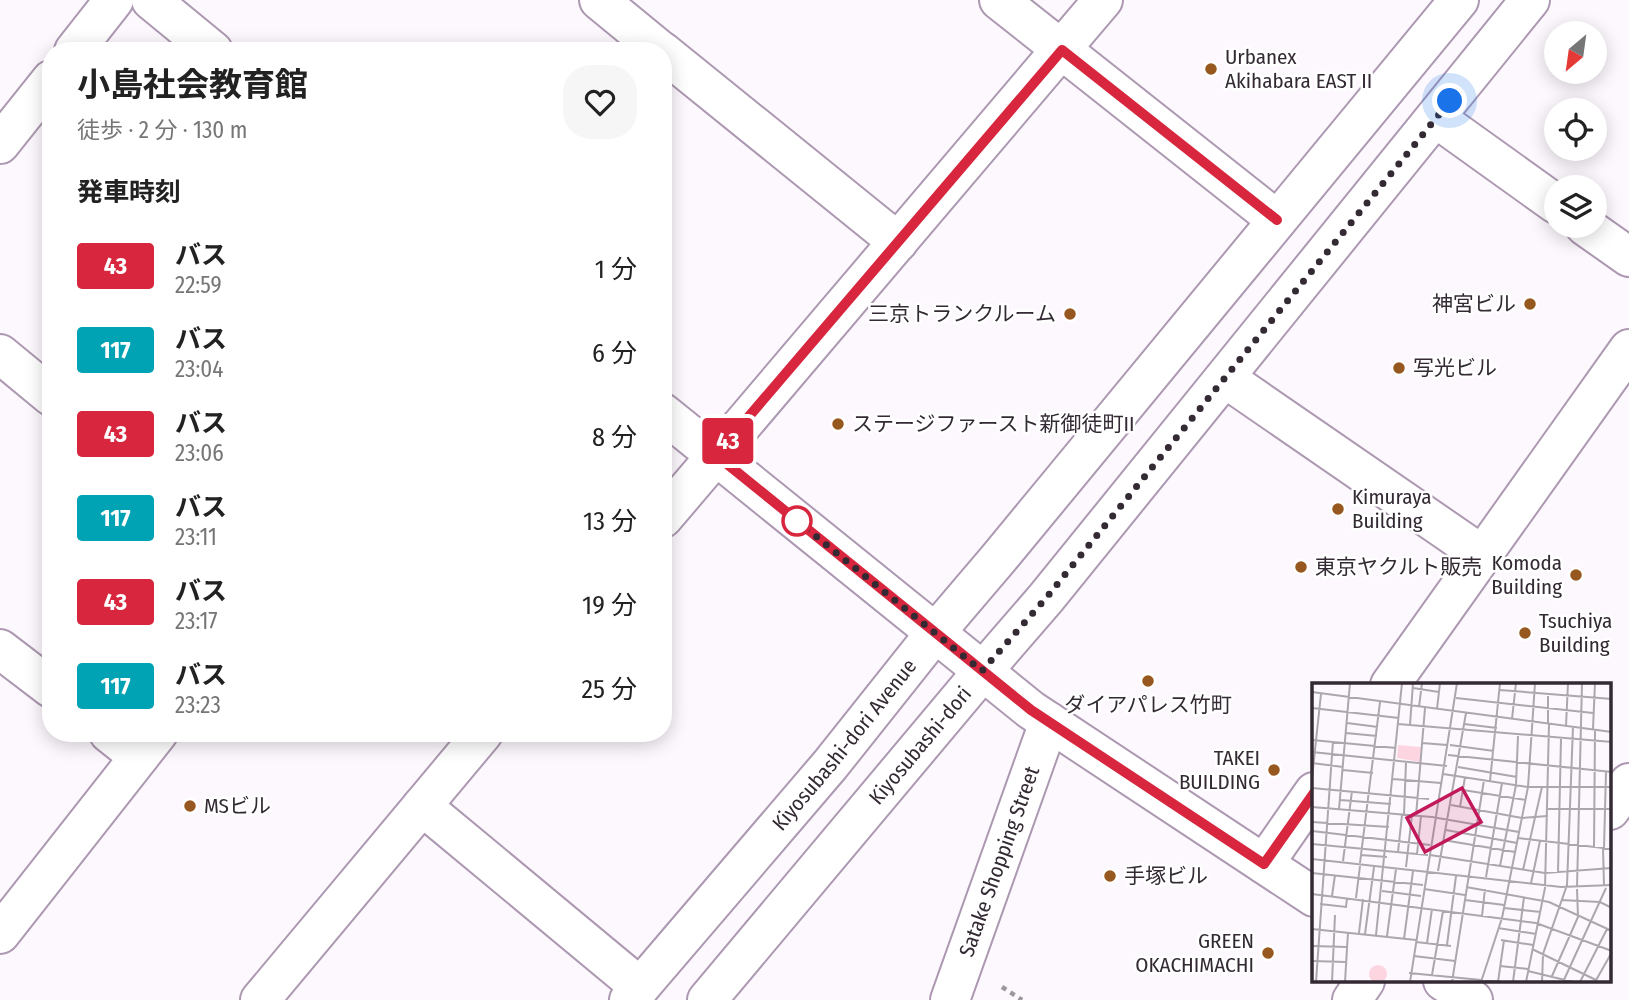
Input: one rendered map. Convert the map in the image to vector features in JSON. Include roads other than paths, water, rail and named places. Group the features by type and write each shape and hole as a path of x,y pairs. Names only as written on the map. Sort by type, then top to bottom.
{"street":[{"path":"81,42 114,0"},
{"path":"151,0 203,42"},
{"path":"599,0 650,42"},
{"path":"999,0 1277,220"},
{"path":"672,507 1103,0"},
{"name":"Kiyosubashi-dori Avenue","path":"634,993 830,765 1459,0"},
{"name":"Kiyosubashi-dori","path":"707,1000 1046,598 1530,0"},
{"path":"672,60 898,242"},
{"path":"0,144 42,91"},
{"path":"1436,118 1544,195"},
{"path":"1603,238 1629,257"},
{"path":"1391,683 1629,349"},
{"path":"0,354 42,389"},
{"path":"1225,378 1482,555"},
{"path":"672,420 1031,710 1312,896"},
{"path":"0,649 42,681"},
{"name":"Satake Shopping Street","path":"950,1000 1049,722"},
{"path":"260,1000 422,806 469,742"},
{"path":"2,929 149,745"},
{"path":"1612,807 1629,783"},
{"path":"1264,864 1312,795"},
{"path":"422,806 634,993"},
{"path":"1352,1000 1364,982"},
{"path":"1445,982 1473,1000 1487,982"}],"place":[{"name":"Urbanex Akihabara EAST II","path":"1211,69"},
{"name":"神宮ビル","path":"1530,304"},
{"name":"三京トランクルーム","path":"1070,314"},
{"name":"写光ビル","path":"1399,368"},
{"name":"ステージファースト新御徒町II","path":"838,424"},
{"name":"Kimuraya Building","path":"1338,509"},
{"name":"東京ヤクルト販売","path":"1301,567"},
{"name":"Komoda Building","path":"1576,575"},
{"name":"Tsuchiya Building","path":"1525,633"},
{"name":"ダイアパレス竹町","path":"1148,681"},
{"name":"TAKEI BUILDING","path":"1274,770"},
{"name":"MSビル","path":"190,806"},
{"name":"手塚ビル","path":"1110,876"},
{"name":"GREEN OKACHIMACHI","path":"1268,953"}]}
